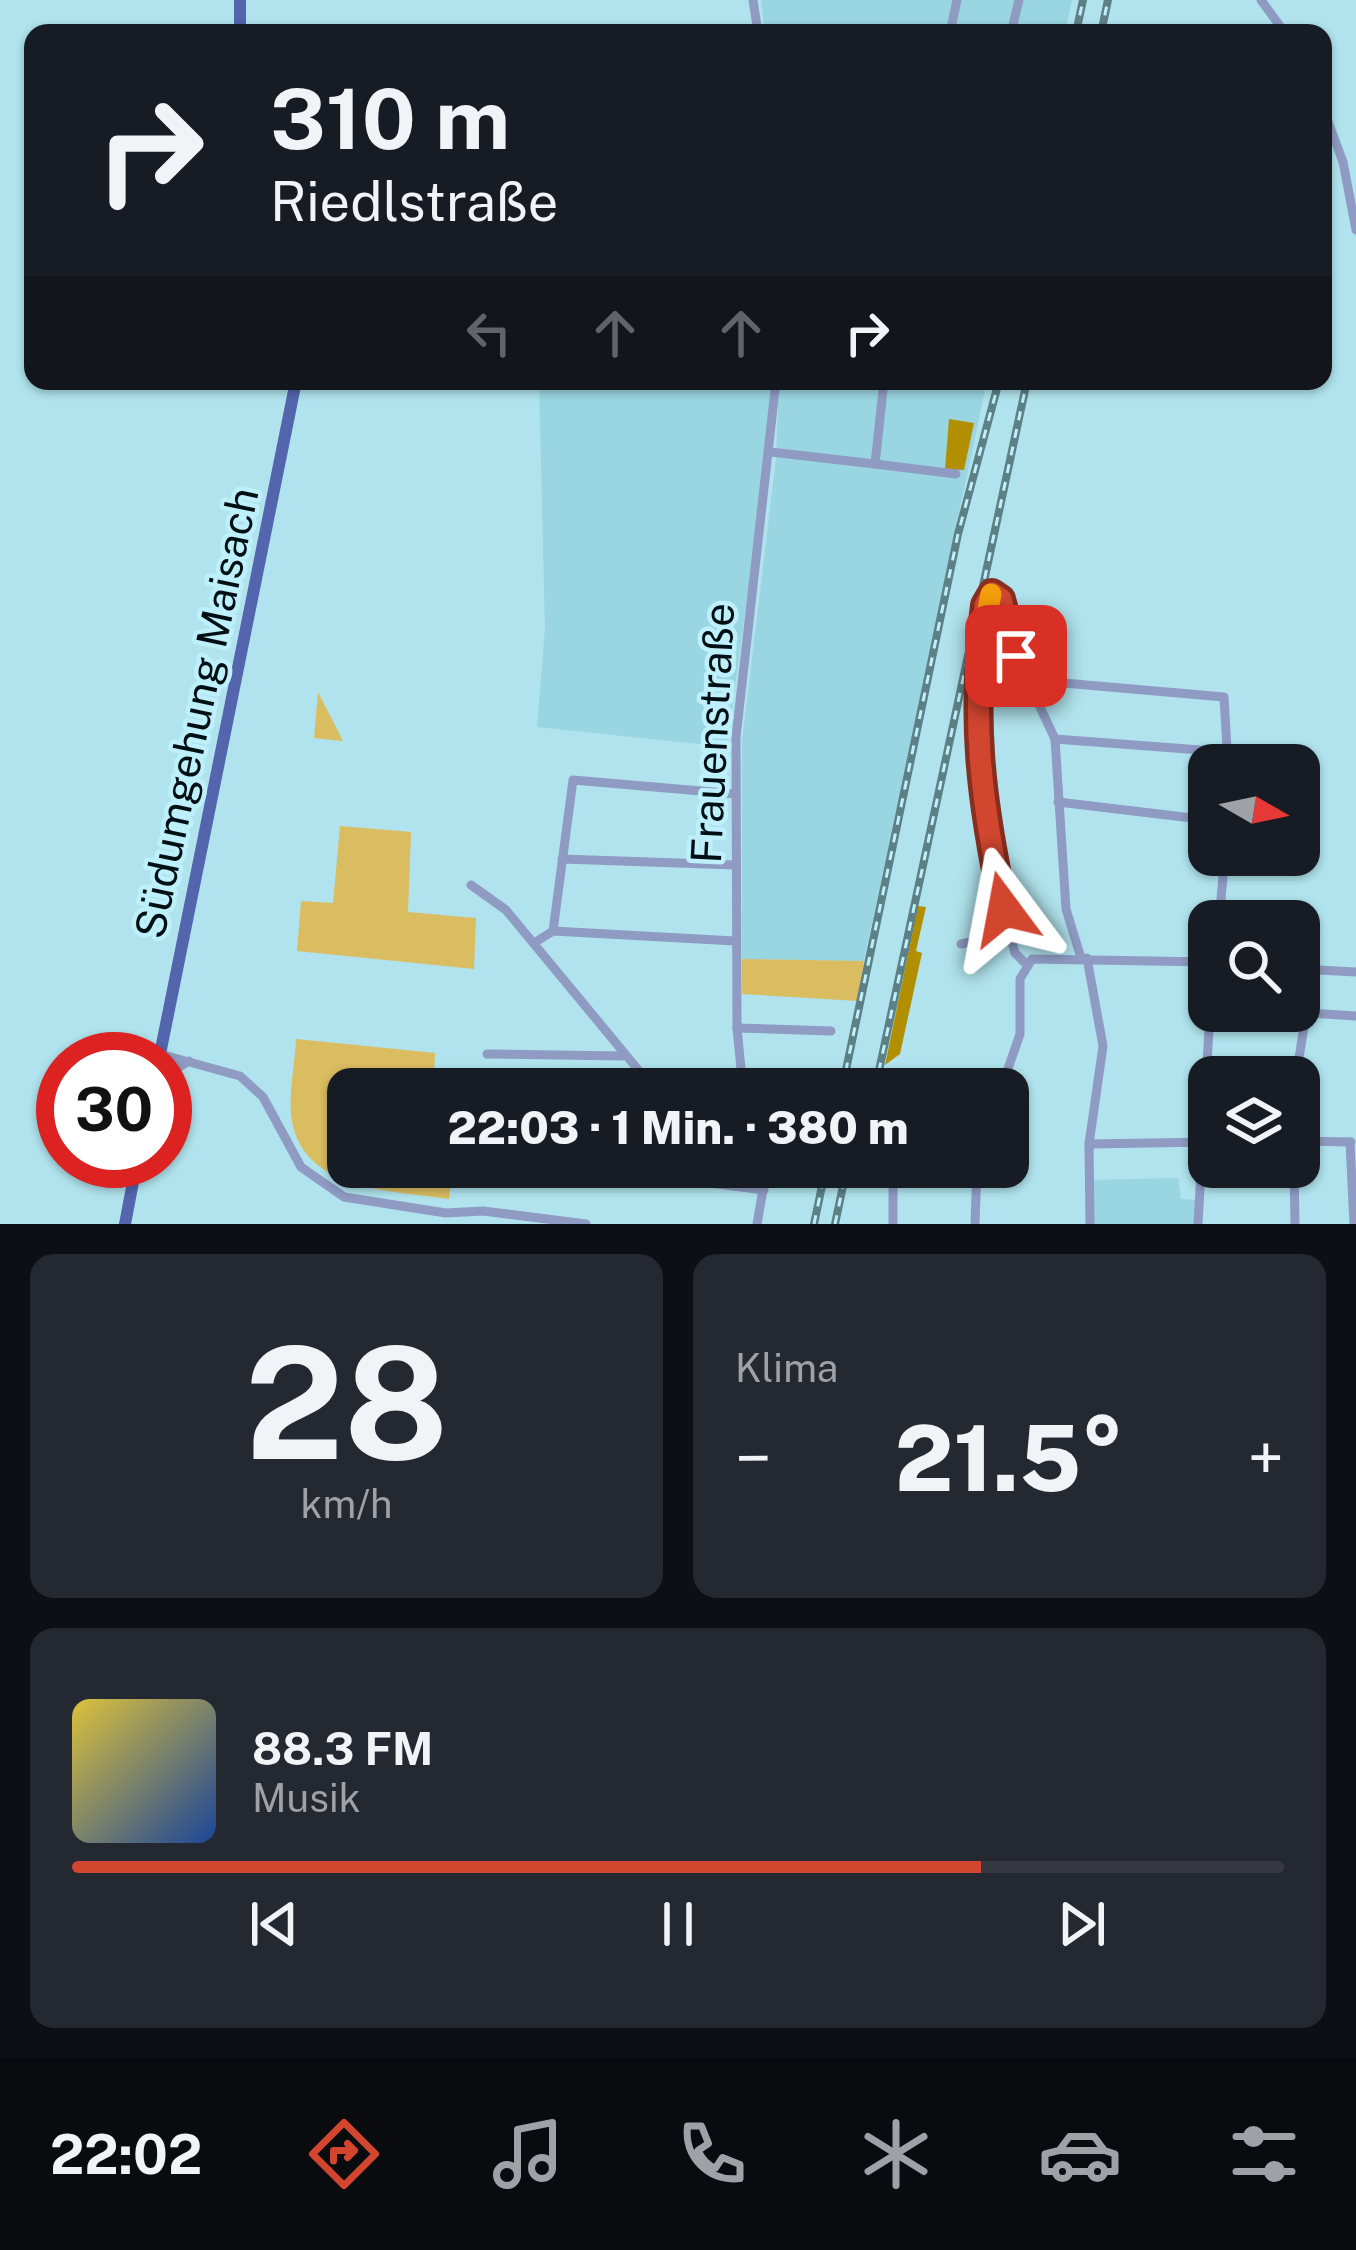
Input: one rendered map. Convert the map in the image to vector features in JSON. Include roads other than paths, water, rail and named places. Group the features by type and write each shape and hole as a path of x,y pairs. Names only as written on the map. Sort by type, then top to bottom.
{"main road":[{"name":"Südumgehung Maisach","path":"164,1032 294,390"},
{"path":"124,1224 131,1188"}],"street":[{"path":"1332,132 1356,230"},
{"name":"Frauenstraße","path":"741,1068 735,941 740,693 772,452 775,390"},
{"path":"875,464 883,390"},
{"path":"772,452 956,474"},
{"path":"1026,964 1015,953 991,848 974,707 985,605 992,593 1001,599 1016,656 1055,739 1066,909 1084,958 1103,1046 1089,1144 1090,1224"},
{"path":"1032,686 1052,682 1224,697 1227,744"},
{"path":"1055,739 1188,749"},
{"path":"553,932 574,781 736,794"},
{"path":"1058,802 1188,817"},
{"path":"562,859 736,866"},
{"path":"471,885 506,910 634,1068"},
{"path":"534,943 553,932 735,941"},
{"path":"962,944 1010,934"},
{"path":"1008,1068 1020,1034 1019,979 1026,964 1040,956 1188,961"},
{"path":"1320,970 1356,972"},
{"path":"1320,1014 1356,1016"},
{"path":"737,1028 831,1031"},
{"path":"487,1054 623,1056"},
{"path":"192,1061 240,1076 267,1103 301,1167 344,1197 446,1213 483,1211 586,1224"},
{"path":"1320,1141 1353,1142 1354,1224"},
{"path":"1089,1144 1188,1142"},
{"path":"748,1188 764,1190 757,1224"},
{"path":"893,1188 893,1224"},
{"path":"975,1224 976,1188"},
{"path":"1198,1224 1202,1188"},
{"path":"1294,1188 1295,1224"},
{"path":"483,1211 485,1224"}],"railway":[{"path":"1078,24 1083,0"},
{"path":"1103,24 1108,0"},
{"path":"846,1068 958,534 997,390"},
{"path":"880,1068 1025,390"},
{"path":"814,1224 822,1188"},
{"path":"835,1224 843,1188"}]}
